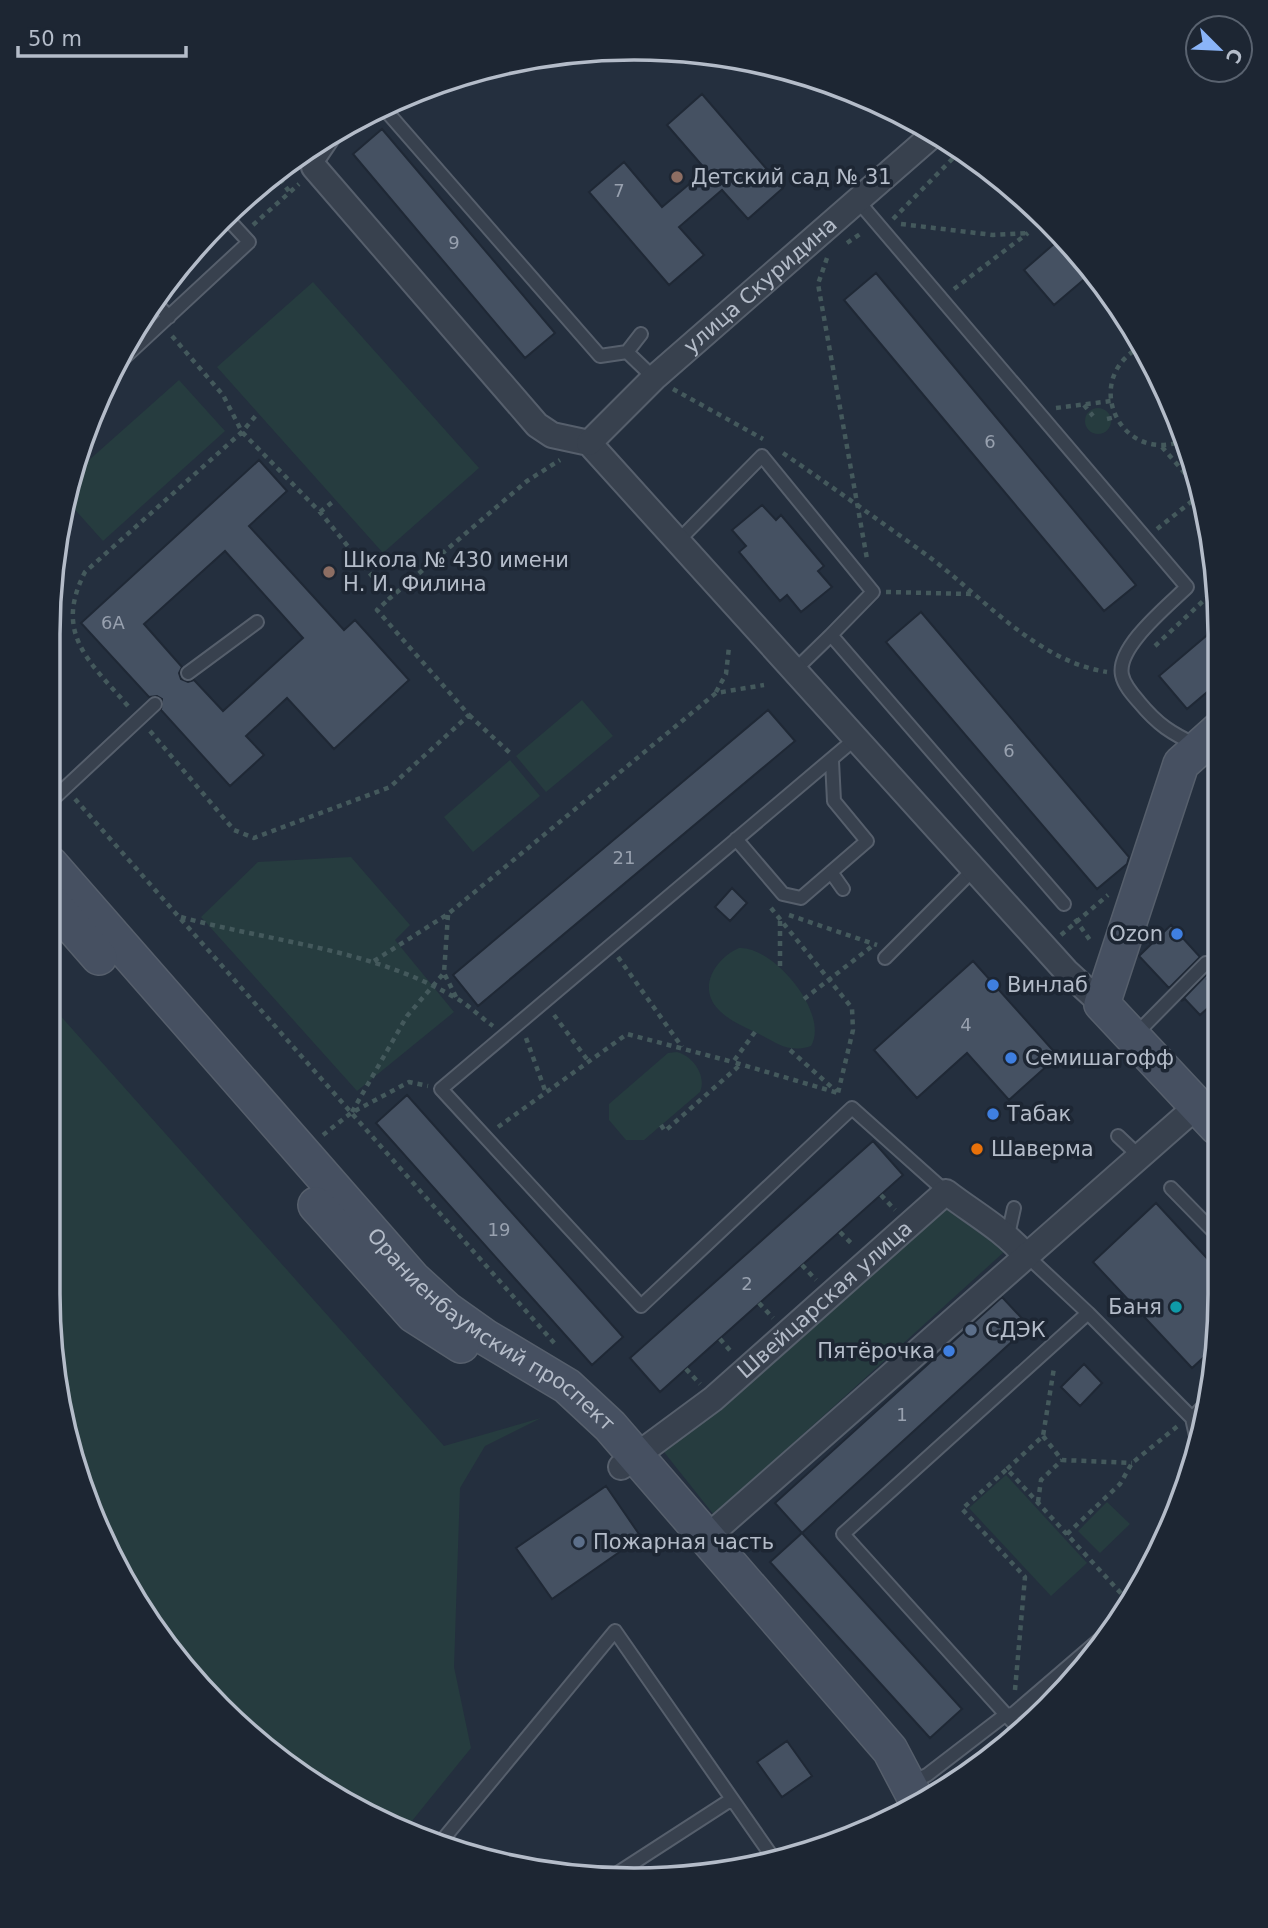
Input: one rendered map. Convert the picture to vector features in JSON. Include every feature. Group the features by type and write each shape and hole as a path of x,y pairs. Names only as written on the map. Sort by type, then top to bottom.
{"main road":[{"path":"1207,1117 1102,1004 1181,764 1208,746"},
{"name":"Ораниенбаумский проспект","path":"60,875 413,1279 457,1317 566,1386 861,1736 908,1799"},
{"name":"Ораниенбаумский проспект","path":"60,912 414,1315 552,1398 629,1461 705,1539 890,1750 909,1798"}],"street":[{"name":"улица Скуридина","path":"589,443 654,378 927,140"},
{"path":"314,167 537,425 552,435 589,443 1066,971 1102,1004"},
{"path":"705,1539 1138,1155 1207,1117"},
{"path":"946,1192 979,1218 1008,1234 1026,1255"},
{"name":"Швейцарская улица","path":"629,1461 713,1399 946,1192"}],"lane":[{"path":"389,115 600,356 627,352 641,334"},
{"path":"314,167 326,149"},
{"path":"858,201 1187,587 1135,640 1122,661 1121,674 1128,689 1160,726 1208,742"},
{"path":"135,348 249,242 233,224"},
{"path":"160,310 166,321"},
{"path":"627,352 654,378"},
{"path":"677,542 762,456 873,592 794,671"},
{"path":"188,673 257,622"},
{"path":"831,635 1064,904"},
{"path":"60,792 155,704"},
{"path":"855,738 832,761 442,1089 641,1306 852,1108 946,1192"},
{"path":"736,839 783,894 801,898 867,841 834,801 832,761"},
{"path":"885,958 974,869"},
{"path":"831,872 843,889"},
{"path":"1134,1036 1206,963"},
{"path":"1118,1136 1138,1155"},
{"path":"1171,1188 1208,1226"},
{"path":"1008,1234 1014,1208"},
{"path":"1026,1255 1088,1313 1192,1418 1193,1423"},
{"path":"1015,1724 1009,1714 843,1534 1088,1313"},
{"path":"1192,1418 1195,1415"},
{"path":"445,1837 615,1631 769,1852"},
{"path":"913,1796 927,1775 1009,1714 1082,1654"},
{"path":"626,1868 732,1799"}],"path":[{"path":"890,222 954,157"},
{"path":"242,234 291,194 281,181"},
{"path":"972,594 873,592 818,284 828,257 879,223 890,222 993,235 1028,233"},
{"path":"942,298 1037,225"},
{"path":"166,321 223,395 242,432 320,512 390,598"},
{"path":"1134,351 1126,357 1115,373 1111,401 1116,418 1137,439 1161,445 1175,442"},
{"path":"654,378 781,451 931,558 972,594 1031,639 1074,662 1121,674"},
{"path":"1037,411 1111,401"},
{"path":"1083,405 1093,416"},
{"path":"258,413 242,432 85,572 76,589 73,626 81,652 234,830 254,838 390,787 469,715"},
{"path":"1107,419 1116,418"},
{"path":"1161,445 1186,474"},
{"path":"762,456 781,451"},
{"path":"511,754 469,715 377,610 527,481"},
{"path":"320,512 335,500"},
{"path":"1144,539 1192,501"},
{"path":"1153,648 1207,598"},
{"path":"374,961 449,914 716,693 726,674 729,647"},
{"path":"716,693 764,685"},
{"path":"64,788 180,916 563,1353"},
{"path":"1054,941 1119,886"},
{"path":"764,899 849,1002 853,1019 838,1093"},
{"path":"1064,904 1096,948"},
{"path":"772,909 875,945 898,946"},
{"path":"449,914 444,973 456,997"},
{"path":"180,916 246,934 374,961 456,997 504,1035"},
{"path":"780,919 780,966"},
{"path":"804,999 875,945"},
{"path":"610,946 682,1048"},
{"path":"351,1113 407,1016 444,973"},
{"path":"544,1002 589,1062"},
{"path":"522,1027 546,1093"},
{"path":"733,1062 755,1032"},
{"path":"494,1130 627,1034 838,1093"},
{"path":"790,1050 838,1093"},
{"path":"661,1125 665,1130 740,1065"},
{"path":"328,1130 351,1113 409,1082 442,1089"},
{"path":"1009,1714 1025,1577 962,1509 1043,1436 1058,1341"},
{"path":"1067,1534 1120,1484 1132,1463 1167,1432 1192,1418"},
{"path":"1043,1436 1062,1460"},
{"path":"1038,1503 1041,1480 1062,1460 1132,1463"},
{"path":"1007,1469 1123,1595"}],"green space":[{"path":"313,282 479,468 383,553 217,367"},
{"path":"179,380 225,431 103,541 74,508 86,463"},
{"path":"1098,408 1107,412 1111,421 1107,430 1098,434 1089,430 1085,421 1089,412"},
{"path":"582,700 613,736 546,792 516,756"},
{"path":"510,760 540,796 473,852 444,817"},
{"path":"351,857 410,925 395,940 454,1012 357,1091 201,917 258,862"},
{"path":"739,948 753,950 768,958 795,984 813,1017 815,1033 811,1046 795,1049 782,1046 735,1022 718,1009 709,992 712,974 723,959"},
{"path":"60,1015 444,1446 541,1418 485,1446 460,1488 454,1667 471,1748 410,1823 380,1809 315,1772 255,1726 202,1673 178,1644 136,1581 103,1514 90,1479 79,1443 64,1369 60,1294"},
{"path":"677,1052 693,1062 700,1073 700,1092 644,1140 626,1140 609,1120 609,1104 668,1053"},
{"path":"943,1207 1005,1251 714,1515 660,1447"},
{"path":"1006,1475 1087,1563 1051,1596 969,1508"},
{"path":"1107,1502 1130,1524 1100,1553 1078,1531"}],"building":[{"path":"702,94 783,188 748,219 722,190 679,227 704,255 669,285 589,192 624,162 662,207 706,170 667,125"},
{"path":"382,129 555,333 525,358 353,154"},
{"path":"1055,243 1085,278 1054,305 1024,270"},
{"path":"876,273 1136,585 1104,611 844,300"},
{"path":"259,460 287,491 249,526 344,630 355,620 409,680 334,749 287,698 246,736 264,755 230,786 161,710 162,699 157,696 149,697 81,623","holes":["225,551 303,638 223,711 194,680 188,682 181,679 179,673 182,667 144,624"]},
{"path":"762,505 776,520 781,515 824,566 818,571 832,587 801,612 787,595 780,601 739,552 746,546 732,530"},
{"path":"921,612 1129,857 1127,864 1097,889 886,642"},
{"path":"1208,634 1208,691 1187,709 1159,676"},
{"path":"768,710 795,741 478,1006 453,975"},
{"path":"732,888 747,903 730,921 715,907"},
{"path":"1171,925 1200,957 1169,988 1139,956"},
{"path":"973,961 1058,1056 1009,1100 967,1053 917,1098 874,1050"},
{"path":"1208,973 1208,1008 1200,1015 1185,999 1181,1001"},
{"path":"407,1095 623,1337 592,1365 376,1123"},
{"path":"873,1141 903,1175 660,1392 630,1358"},
{"name":"Баня","path":"1156,1203 1208,1259 1205,1356 1192,1368 1093,1262"},
{"path":"1002,1297 1029,1326 802,1533 775,1503"},
{"path":"1084,1364 1102,1383 1080,1406 1061,1387"},
{"name":"Пожарная часть","path":"606,1486 641,1537 552,1599 516,1548"},
{"path":"802,1533 962,1709 930,1738 770,1562"},
{"path":"787,1741 812,1776 782,1797 757,1762"}],"place":[{"name":"Детский сад № 31","path":"677,177"},
{"name":"Школа № 430 имени Н. И. Филина","path":"329,572"},
{"name":"Ozon","path":"1177,934"},
{"name":"Винлаб","path":"993,985"},
{"name":"Семишагофф","path":"1011,1058"},
{"name":"Табак","path":"993,1114"},
{"name":"Шаверма","path":"977,1149"},
{"name":"Баня","path":"1176,1307"},
{"name":"СДЭК","path":"971,1330"},
{"name":"Пятёрочка","path":"949,1351"},
{"name":"Пожарная часть","path":"579,1542"}]}
